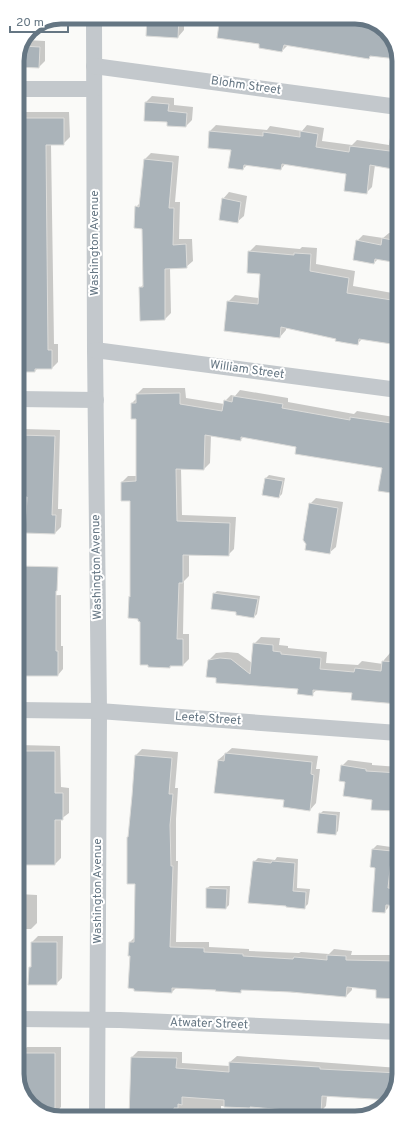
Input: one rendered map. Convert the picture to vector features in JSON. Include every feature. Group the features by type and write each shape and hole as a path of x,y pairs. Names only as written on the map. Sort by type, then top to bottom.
{"street":[{"name":"Washington Avenue","path":"94,24 95,350 99,711 97,1111"},
{"name":"Blohm Street","path":"94,66 392,106"},
{"path":"24,90 94,89"},
{"name":"William Street","path":"95,350 392,389"},
{"path":"24,399 96,400"},
{"name":"Leete Street","path":"24,710 99,711 392,732"},
{"name":"Atwater Street","path":"24,1019 97,1019 392,1032"}],"building":[{"path":"147,24 179,24 178,38 146,36"},
{"path":"219,24 358,24 374,29 384,38 391,51 392,58 370,56 369,59 284,45 282,52 259,48 259,44 217,38"},
{"path":"27,46 40,47 39,68 24,67 25,51"},
{"path":"145,102 169,104 168,111 187,113 186,127 167,126 167,122 144,121"},
{"path":"24,118 64,118 64,145 46,145 48,350 52,350 52,369 35,369 35,372 24,372"},
{"path":"209,131 263,136 263,132 300,137 300,131 318,134 316,147 349,152 350,146 392,151 392,169 370,165 367,194 344,191 346,174 282,164 281,170 244,165 243,170 228,168 231,150 208,148"},
{"path":"144,159 173,162 169,208 174,208 173,245 186,244 187,268 165,269 165,320 140,321 139,287 143,287 142,229 134,228 135,206 139,207"},
{"path":"222,198 241,202 238,223 219,220"},
{"path":"382,238 392,240 392,262 375,259 374,264 353,260 356,240 381,245"},
{"path":"248,251 294,255 294,253 311,254 310,271 349,278 347,293 392,300 392,344 359,339 358,345 335,341 336,339 281,327 280,338 224,331 227,301 258,304 260,274 247,273"},
{"path":"180,393 180,404 222,411 224,400 232,402 233,396 283,404 282,408 350,420 350,417 392,423 392,493 378,491 382,468 295,454 296,447 241,437 241,441 205,435 204,470 176,469 177,521 230,523 229,556 183,555 183,583 179,583 177,639 183,639 183,666 170,666 170,668 140,665 140,622 138,619 128,618 129,596 130,597 130,501 121,501 121,482 136,481 136,419 131,419 131,403 136,403 136,394"},
{"path":"24,435 55,436 52,515 56,515 55,534 25,533 27,497 24,497"},
{"path":"265,478 283,481 279,498 262,495"},
{"path":"309,503 338,508 330,554 305,550 306,544 303,540"},
{"path":"24,566 58,567 56,591 56,651 58,651 58,676 24,676"},
{"path":"213,593 258,599 254,618 236,615 236,612 211,609"},
{"path":"253,643 273,645 273,651 281,652 281,654 321,658 320,669 354,672 355,668 381,671 382,661 392,662 392,703 351,700 352,693 313,690 313,696 297,694 298,689 216,683 216,678 206,677 208,660 220,658 231,659 250,674"},
{"path":"24,751 55,751 55,793 63,793 63,820 55,820 55,865 24,865"},
{"path":"225,753 312,762 311,774 314,775 310,811 283,807 284,800 214,793 218,760 224,761"},
{"path":"135,755 172,758 169,794 173,794 170,825 171,866 173,866 170,947 204,948 204,952 243,954 243,956 293,959 294,957 327,960 327,955 346,956 346,960 392,961 392,999 376,998 376,990 347,987 346,997 291,992 241,990 241,993 172,988 172,993 134,991 134,989 128,988 130,956 128,956 129,942 134,942 135,884 127,884 127,837"},
{"path":"341,765 366,769 366,771 392,773 392,811 371,810 372,800 343,796 345,782 339,781"},
{"path":"319,813 337,815 336,835 317,833"},
{"path":"372,849 392,851 388,888 392,888 392,905 386,905 385,913 372,912 375,868 370,867"},
{"path":"253,861 295,863 293,891 306,892 305,909 248,903"},
{"path":"206,888 227,889 226,909 206,908"},
{"path":"31,942 57,942 57,985 28,985 29,967 31,967"},
{"path":"24,1053 55,1053 55,1110 49,1109 38,1103 30,1095 25,1084 24,1074"},
{"path":"131,1057 177,1058 176,1068 229,1072 229,1062 392,1073 390,1086 382,1100 322,1096 321,1111 224,1107 224,1100 182,1097 182,1105 178,1104 178,1108 174,1108 174,1111 129,1111"}]}
